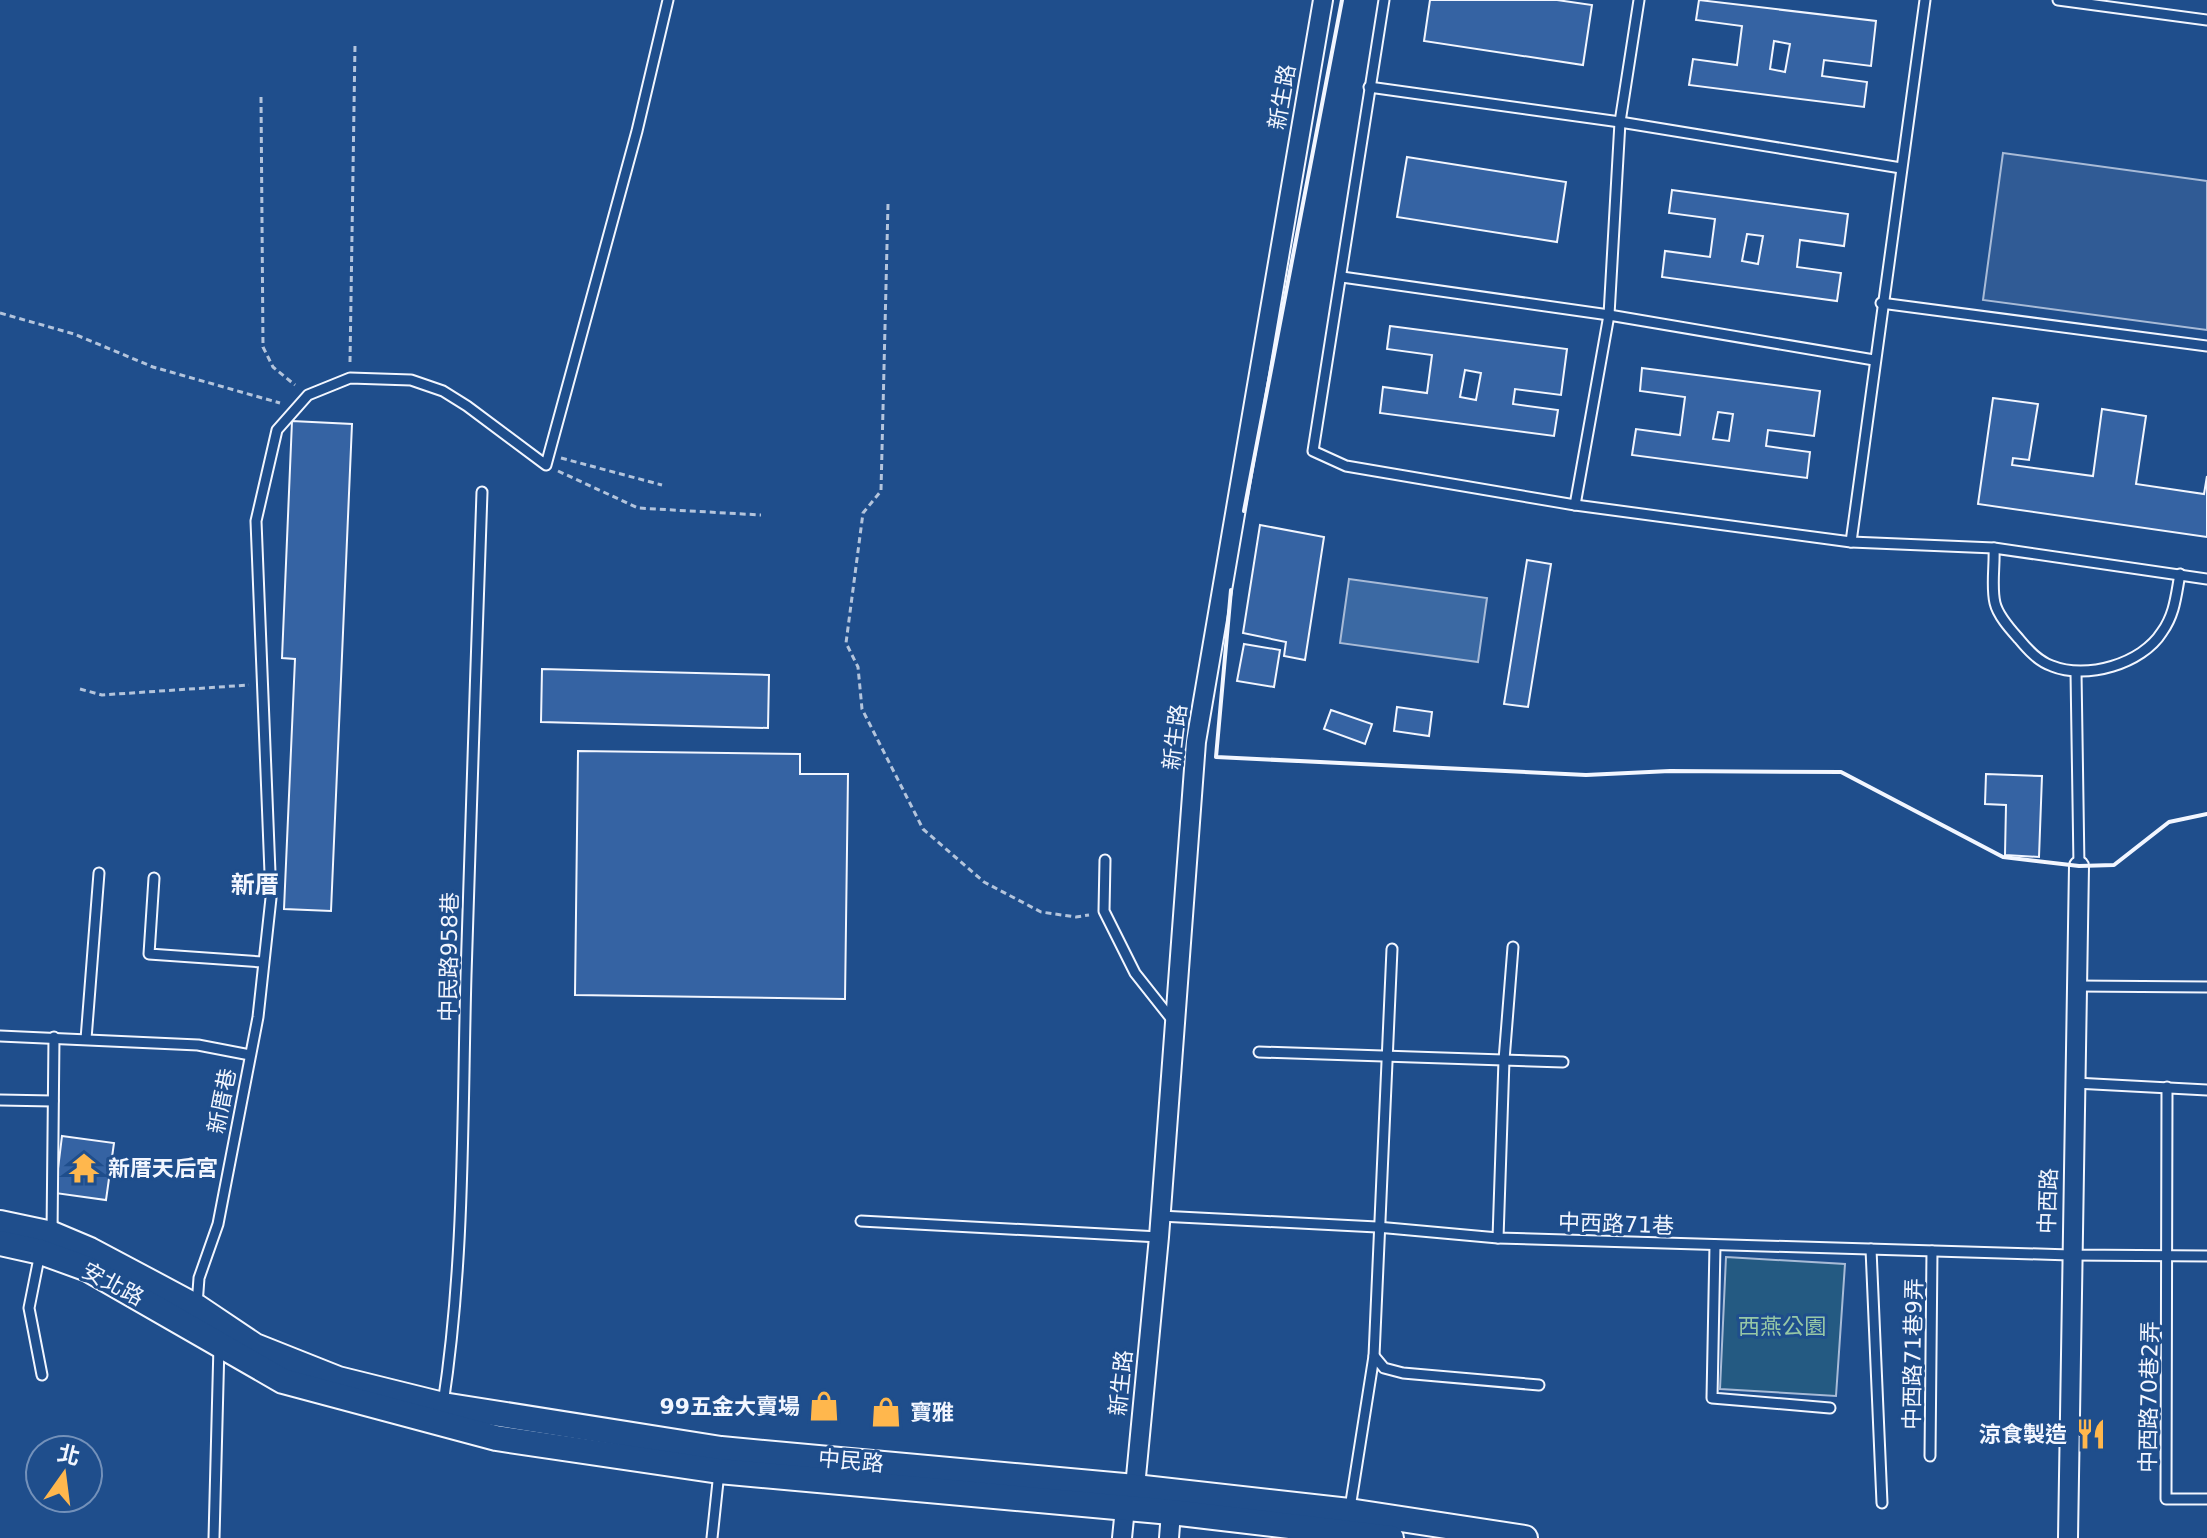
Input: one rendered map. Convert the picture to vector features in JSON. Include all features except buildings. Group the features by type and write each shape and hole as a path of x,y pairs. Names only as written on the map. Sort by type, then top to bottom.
{"main road":[{"name":"安北路","path":"0,1223 46,1243 219,1343"},
{"name":"安北路","path":"0,1243 46,1243 90,1250 197,1307"},
{"name":"中民路","path":"197,1307 255,1346 338,1379 442,1414"},
{"name":"中民路","path":"219,1343 283,1381 442,1414 720,1460 1130,1498 1349,1511 1513,1537"},
{"name":"中民路","path":"1130,1498 1171,1512 1391,1538"}],"street":[{"name":"新生路","path":"1122,1538 1130,1498 1159,1237 1196,742 1323,0"},
{"name":"中西路","path":"2068,1538 2070,1255 2079,866"},
{"path":"1169,1538 1171,1512"}],"lane":[{"path":"308,395 350,378 411,380 443,391 547,460 637,131 668,0"},
{"path":"1384,0 1313,451 1346,466 1575,505 1851,542 1994,548 2207,579"},
{"path":"1575,505 1609,315 1620,122 1639,0"},
{"path":"1851,542 1881,303 1925,0"},
{"path":"2058,0 2207,20"},
{"path":"1369,87 1620,122 1901,168"},
{"path":"1342,277 1609,315 1874,360"},
{"path":"1881,303 2207,346"},
{"name":"新厝巷","path":"197,1307 199,1278 218,1224 258,1017 271,898 256,521 277,430 308,395"},
{"name":"中民路958巷","path":"442,1414 451,1351 464,1190 465,978 482,492"},
{"path":"1994,548 1995,604 2008,627 2032,654 2051,666 2076,672 2114,665 2144,651 2161,635 2174,611 2180,574"},
{"path":"2076,672 2079,866"},
{"path":"1105,860 1104,911 1135,973 1175,1023"},
{"path":"86,1039 99,873"},
{"path":"154,878 149,954 262,962"},
{"path":"1498,1238 1504,1060 1513,947"},
{"path":"1349,1511 1374,1356 1377,1227 1392,949"},
{"path":"2077,986 2207,987"},
{"path":"0,1036 198,1045 250,1055"},
{"path":"42,1375 29,1308 46,1243 54,1037"},
{"path":"1259,1052 1563,1062"},
{"path":"2075,1083 2207,1090"},
{"path":"2167,1087 2169,1254"},
{"path":"0,1100 53,1101"},
{"name":"中西路71巷","path":"1160,1216 1377,1227 1498,1238 2070,1255 2207,1256"},
{"path":"861,1221 1159,1237"},
{"path":"1715,1245 1712,1398 1830,1408"},
{"path":"1871,1249 1882,1503"},
{"name":"中西路71巷9弄","path":"1930,1456 1932,1251"},
{"name":"中西路70巷2弄","path":"2169,1254 2166,1499 2207,1499"},
{"path":"197,1307 219,1343 214,1538"},
{"path":"1374,1356 1384,1368 1403,1373 1539,1385"},
{"path":"712,1538 720,1460"}],"path":[{"path":"350,378 355,44"},
{"path":"261,97 263,347 273,367 308,395"},
{"path":"888,204 881,491 863,513 846,643 858,667 862,709 923,829 984,882 1041,912 1076,917 1104,911"},
{"path":"0,313 74,334 153,367 295,407"},
{"path":"547,460 662,485"},
{"path":"547,460 638,508 761,515"},
{"path":"80,689 102,695 264,683"}],"green space":[{"name":"西燕公園","path":"1726,1257 1845,1264 1836,1396 1720,1389"}],"shaded area":[{"path":"2003,153 2207,181 2207,330 1983,300"},
{"path":"1349,579 1487,598 1478,662 1340,643"}],"wall":[{"path":"1244,511 1342,0"},
{"path":"1231,590 1216,757 1586,775 1670,771 1841,772 2003,857 2079,866 2114,865 2169,822 2207,814"}],"place":[{"name":"新厝天后宮","path":"84,1168"},
{"name":"99五金大賣場","path":"824,1406"},
{"name":"寶雅","path":"886,1412"},
{"name":"涼食製造","path":"2091,1434"}],"district":[{"name":"新厝","path":"255,885"}]}
